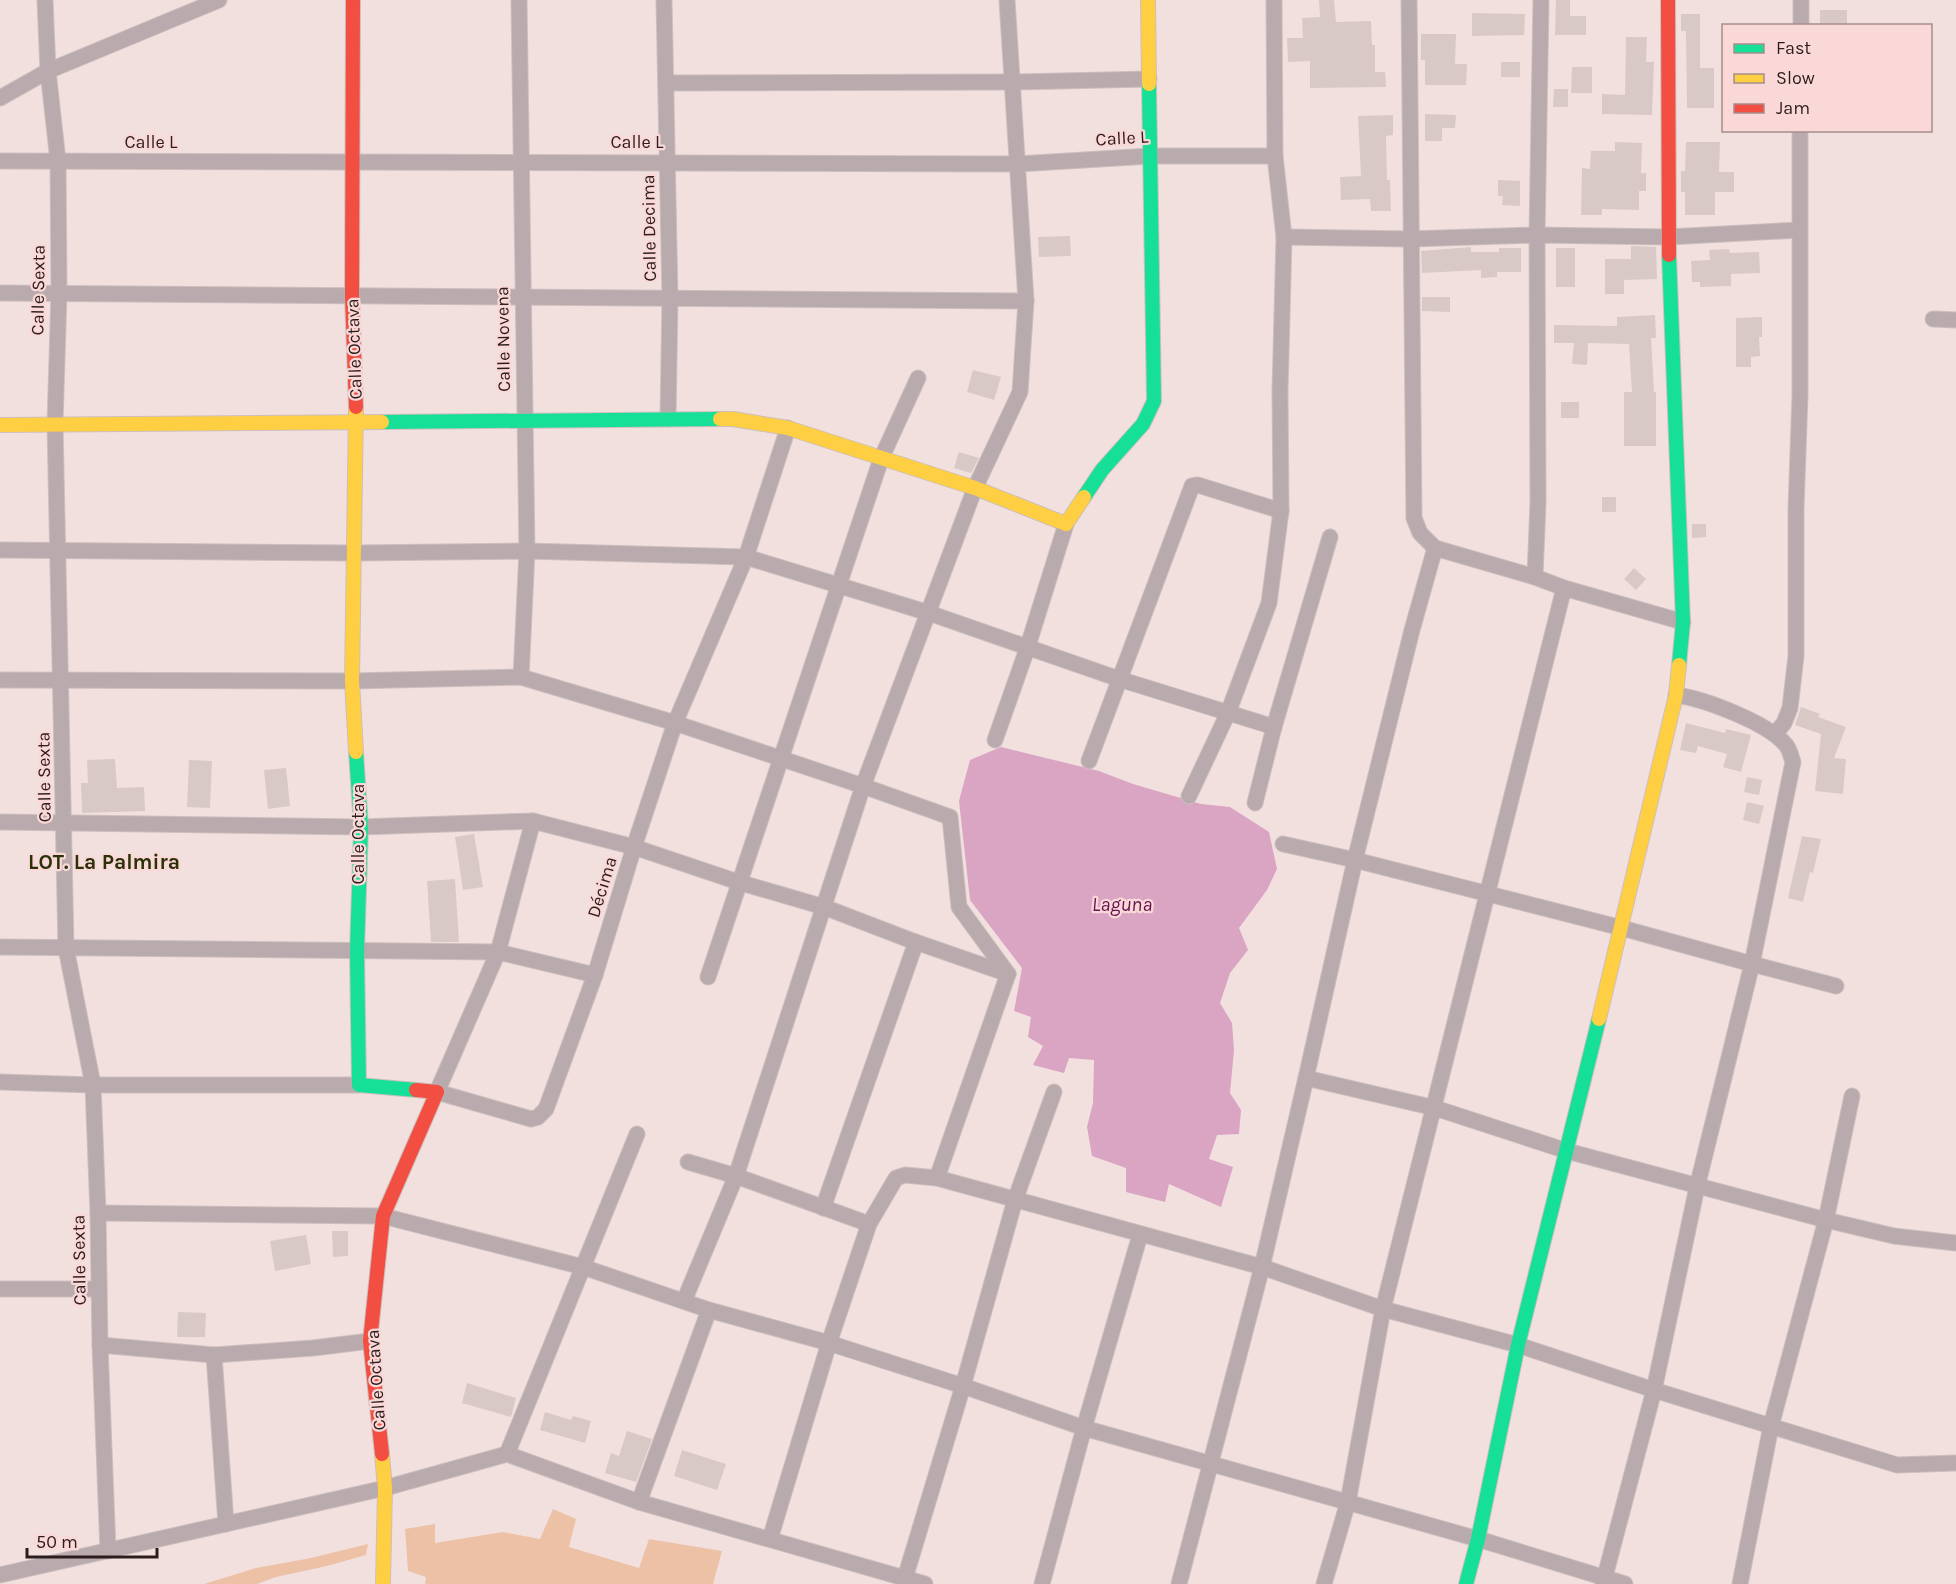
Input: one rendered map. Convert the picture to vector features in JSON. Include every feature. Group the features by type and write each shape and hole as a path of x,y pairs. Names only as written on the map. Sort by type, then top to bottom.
{"street":[{"name":"Calle Sexta","path":"45,0 48,71 58,161 59,293 55,424 66,948 93,1085 108,1551"},
{"path":"0,98 48,71 219,0"},
{"name":"Calle Octava","path":"353,0 352,296 357,422 352,681 361,827 357,951 359,1085"},
{"name":"Calle Novena","path":"519,0 527,551 521,677"},
{"name":"Calle Decima","path":"664,0 670,298 668,419"},
{"path":"684,1301 736,1176 863,786 975,488 1020,392 1026,301 1007,0"},
{"path":"995,740 1028,649 1066,524 1102,470 1143,424 1154,401 1148,0"},
{"path":"1190,796 1228,712 1269,603 1281,511 1280,391 1284,237 1275,156 1274,0"},
{"path":"1408,0 1414,518 1420,533 1435,548 1683,622"},
{"path":"1535,577 1538,502 1537,235 1541,0"},
{"path":"1466,1584 1478,1539 1518,1345 1622,928 1676,695 1683,622 1668,237 1668,0"},
{"path":"1801,0 1801,24"},
{"path":"666,83 1012,82 1149,79"},
{"path":"1775,734 1784,723 1790,708 1796,656 1796,510 1800,395 1800,132"},
{"name":"Calle L","path":"0,161 667,161 1018,164 1150,156 1275,156"},
{"path":"1284,237 1410,238 1537,235 1668,237 1799,230"},
{"path":"0,293 1026,301"},
{"path":"1933,319 1956,320"},
{"path":"708,977 881,459 918,378"},
{"path":"0,425 733,419 788,428 975,488 1066,524"},
{"name":"Décima","path":"437,1092 531,1119 538,1117 546,1109 595,975 675,723 746,557 788,428"},
{"path":"1089,761 1192,486 1198,484 1281,511"},
{"path":"1255,802 1274,727 1330,537"},
{"path":"1179,1584 1262,1267 1355,860 1412,630 1435,548"},
{"path":"0,550 356,553 527,551 746,557 929,613 1028,649 1274,727"},
{"path":"1324,1584 1348,1502 1383,1309 1564,588"},
{"path":"0,680 352,681 521,677 675,723 950,817 959,907 1008,974"},
{"path":"1604,1581 1654,1390 1697,1186 1752,964 1793,762 1788,747 1775,734 1695,698 1676,695"},
{"path":"0,822 361,827 534,822 634,847 738,882 824,907 1008,974"},
{"path":"0,1082 93,1085 359,1085 437,1092 498,952 534,822"},
{"path":"1283,844 1622,928 1836,986"},
{"path":"823,1208 916,942"},
{"path":"0,947 498,952 595,975"},
{"path":"937,1179 1008,974"},
{"path":"1306,1078 1435,1108 1567,1151 1826,1220 1894,1236 1956,1243"},
{"name":"Calle Octava","path":"384,1584 385,1488 370,1341 383,1216 437,1092"},
{"path":"905,1578 963,1386 1014,1200 1054,1092"},
{"path":"1740,1584 1771,1426 1826,1220 1852,1096"},
{"path":"507,1454 637,1134"},
{"path":"688,1162 736,1176 869,1224"},
{"path":"770,1539 829,1343 869,1224 896,1178 905,1174 937,1179 1262,1267 1383,1309 1518,1345 1654,1390 1897,1465 1956,1463"},
{"path":"98,1213 383,1216 583,1267 709,1310 829,1343 963,1386 1084,1428 1478,1539 1604,1581 1625,1584"},
{"path":"1042,1584 1140,1235"},
{"path":"0,1289 99,1289"},
{"path":"639,1502 709,1310"},
{"path":"100,1346 214,1355 313,1348 370,1341"},
{"path":"214,1355 226,1524"},
{"path":"0,1575 385,1488 507,1454 639,1502 926,1584"}],"shaded area":[{"path":"553,1509 576,1519 569,1547 639,1568 649,1539 722,1551 713,1584 425,1584 426,1577 408,1571 405,1529 435,1524 435,1543 503,1532 540,1539"},
{"path":"368,1544 366,1555 276,1577 257,1584 204,1584 256,1568"}],"water":[{"name":"Laguna","path":"1001,747 1099,771 1133,784 1201,804 1230,807 1269,832 1277,869 1267,890 1239,928 1248,950 1230,973 1220,1003 1232,1023 1234,1050 1230,1093 1241,1110 1239,1134 1217,1135 1209,1159 1233,1167 1221,1207 1169,1184 1165,1202 1126,1192 1126,1168 1092,1156 1087,1127 1093,1103 1094,1060 1069,1058 1064,1073 1033,1065 1043,1046 1028,1037 1031,1017 1014,1011 1022,968 970,900 959,801 970,760"}],"building":[{"path":"1319,0 1334,0 1336,22 1371,21 1372,45 1375,45 1375,72 1385,72 1386,87 1310,88 1310,61 1288,62 1287,38 1303,38 1302,18 1320,17"},
{"path":"1556,0 1570,0 1570,16 1586,16 1586,35 1555,35"},
{"path":"1820,10 1847,10 1847,24 1820,24"},
{"path":"1472,13 1525,14 1524,35 1472,36"},
{"path":"1681,14 1700,14 1700,68 1714,68 1714,108 1687,108 1686,31 1681,31"},
{"path":"1421,34 1456,34 1455,64 1467,64 1466,85 1425,85 1425,60 1421,60"},
{"path":"1626,37 1647,37 1646,62 1654,62 1652,115 1602,114 1602,94 1625,95"},
{"path":"1501,62 1520,62 1520,77 1501,77"},
{"path":"1572,67 1592,67 1592,93 1571,93"},
{"path":"1554,89 1568,89 1568,107 1553,107"},
{"path":"1425,114 1456,115 1455,128 1442,128 1442,141 1425,141"},
{"path":"1393,115 1393,135 1386,136 1387,180 1390,180 1391,211 1371,211 1370,199 1341,200 1340,177 1361,176 1358,116"},
{"path":"1615,142 1642,143 1641,173 1646,173 1646,191 1639,191 1639,210 1602,209 1602,215 1581,215 1582,168 1590,169 1591,151 1615,151"},
{"path":"1686,142 1720,142 1719,172 1734,172 1734,192 1715,192 1715,215 1685,215 1685,192 1681,192 1681,171 1685,171"},
{"path":"1498,180 1520,181 1520,206 1502,205 1503,196 1498,196"},
{"path":"1070,236 1071,256 1039,257 1038,237"},
{"path":"1631,246 1656,247 1657,279 1624,280 1624,294 1605,294 1605,259 1631,259"},
{"path":"1471,247 1471,252 1499,252 1499,248 1521,248 1521,272 1497,272 1497,277 1481,278 1481,270 1422,273 1421,251"},
{"path":"1556,248 1575,248 1575,287 1556,287"},
{"path":"1729,249 1730,253 1759,252 1760,273 1731,274 1731,286 1700,287 1700,282 1692,282 1691,261 1710,260 1709,250"},
{"path":"1422,297 1450,297 1450,312 1422,311"},
{"path":"1655,315 1656,338 1651,338 1654,392 1656,392 1656,446 1624,446 1624,392 1632,392 1629,344 1588,343 1587,365 1572,364 1574,343 1554,343 1554,325 1617,326 1617,317"},
{"path":"1762,317 1762,337 1759,337 1760,356 1751,357 1751,367 1736,367 1736,318"},
{"path":"973,370 1001,377 994,400 967,392"},
{"path":"1561,402 1579,402 1579,418 1561,418"},
{"path":"959,452 979,458 971,473 954,468"},
{"path":"1602,497 1616,497 1616,512 1602,512"},
{"path":"1692,524 1706,524 1706,537 1692,538"},
{"path":"1634,568 1646,579 1636,590 1624,579"},
{"path":"1801,707 1820,714 1818,717 1846,727 1834,758 1846,759 1843,794 1815,791 1821,734 1795,725"},
{"path":"1686,723 1725,733 1726,729 1751,735 1741,772 1723,767 1727,754 1698,746 1696,753 1680,750"},
{"path":"115,759 117,788 144,787 145,811 82,813 81,783 88,783 87,760"},
{"path":"189,760 212,761 210,808 187,807"},
{"path":"286,768 290,806 268,809 264,770"},
{"path":"1747,777 1762,780 1759,795 1744,792"},
{"path":"1747,802 1764,806 1759,824 1743,820"},
{"path":"474,834 483,887 463,890 455,837"},
{"path":"1802,836 1821,839 1803,902 1788,898"},
{"path":"455,879 459,942 431,942 427,881"},
{"path":"332,1231 348,1231 348,1256 333,1257"},
{"path":"306,1235 311,1264 275,1271 270,1241"},
{"path":"178,1312 206,1313 205,1337 177,1337"},
{"path":"467,1383 516,1398 511,1417 462,1403"},
{"path":"545,1412 571,1420 573,1416 591,1421 585,1443 540,1430"},
{"path":"627,1431 652,1439 636,1482 605,1473 611,1453 619,1456"},
{"path":"682,1450 726,1464 717,1490 674,1476"}],"traffic: fast":[{"path":"1084,497 1102,470 1143,424 1154,401 1149,84"},
{"path":"1669,255 1683,622 1679,665"},
{"path":"382,422 720,419"},
{"path":"356,752 361,827 357,951 359,1085 416,1090"},
{"path":"1466,1584 1478,1539 1518,1345 1599,1019"}],"traffic: slow":[{"path":"1148,0 1149,84"},
{"path":"356,407 352,681 356,752"},
{"path":"720,419 788,428 975,488 1066,524 1084,497"},
{"path":"0,425 382,422"},
{"path":"1599,1019 1676,695 1679,665"},
{"path":"382,1454 385,1488 383,1584"}],"traffic: jam":[{"path":"353,0 352,296 356,407"},
{"path":"1668,0 1669,255"},
{"path":"382,1454 370,1341 383,1216 437,1092 416,1090"}],"district":[{"name":"LOT. La Palmira","path":"104,862"}]}
